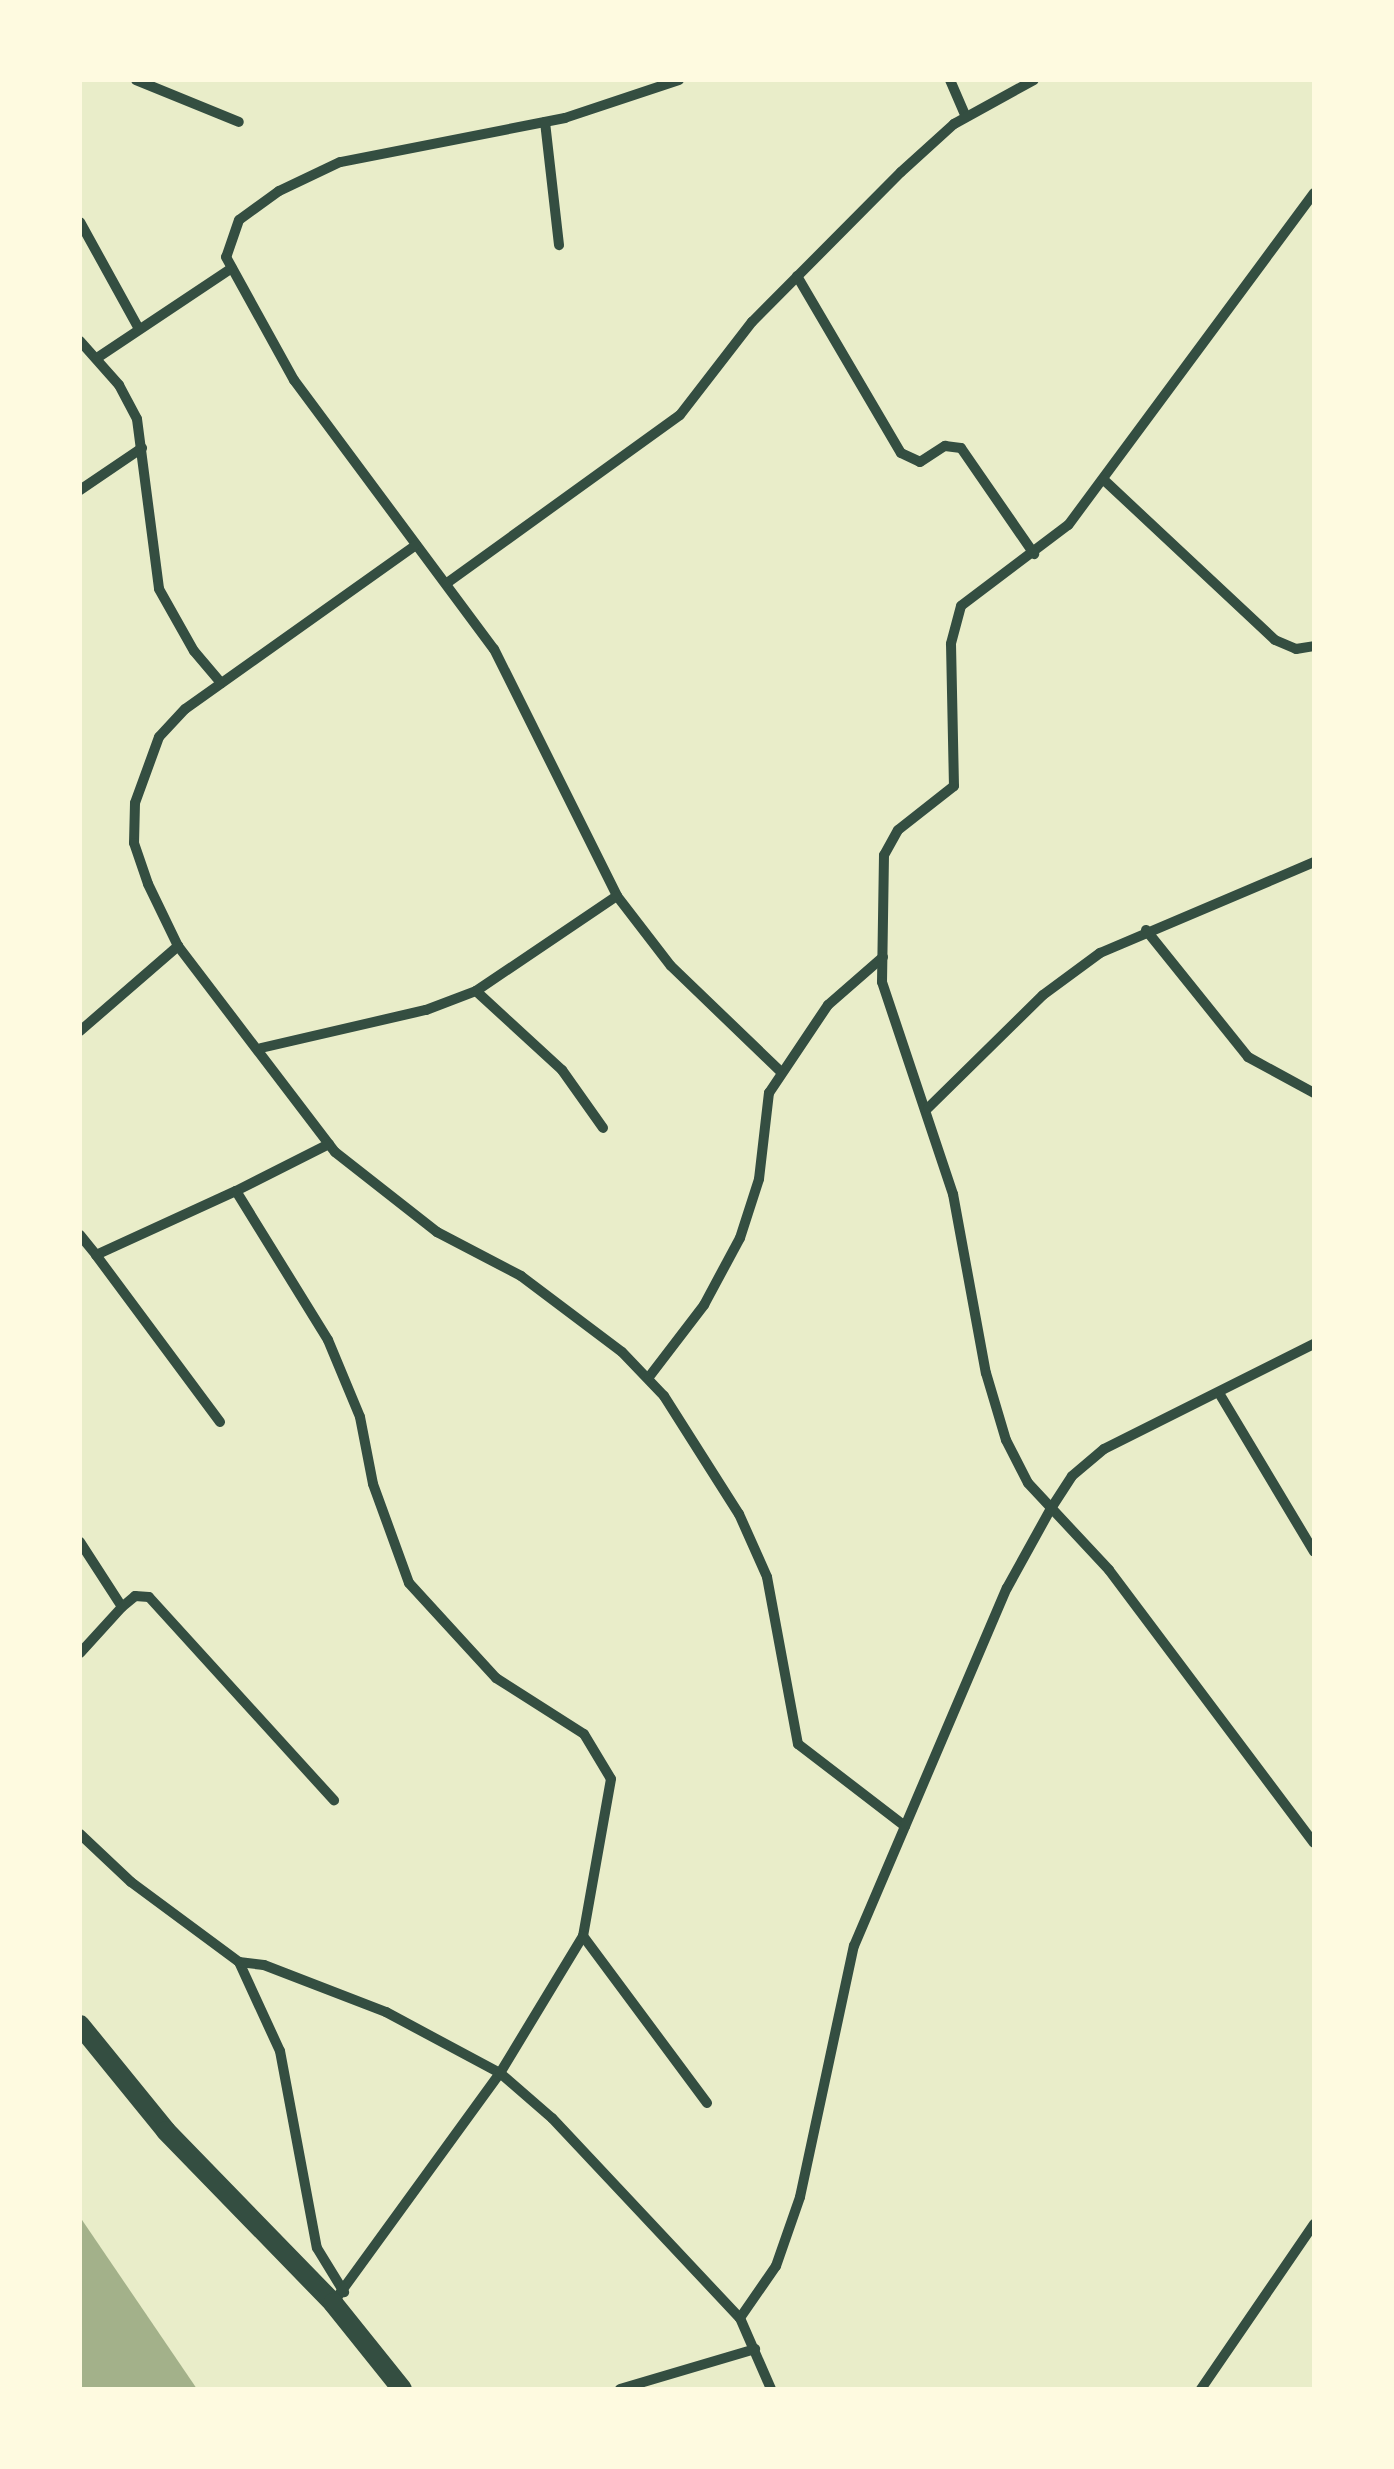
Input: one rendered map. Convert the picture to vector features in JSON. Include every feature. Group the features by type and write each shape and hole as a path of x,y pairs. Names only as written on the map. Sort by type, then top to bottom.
{"main road":[{"path":"80,2025 166,2131 339,2297 402,2389"}],"street":[{"path":"136,80 239,122"},
{"path":"679,80 545,122 340,162 279,191 239,220 226,246 232,268 294,380 447,583 533,720 616,896 670,966 781,1072"},
{"path":"950,80 966,117"},
{"path":"447,583 680,415 752,322 797,276 966,117 1034,80"},
{"path":"545,122 559,245"},
{"path":"1314,193 1104,480 1034,554 974,591 956,618 954,786 890,839 884,957 884,1001 928,1108 1006,1440 1050,1510 1109,1570 1314,1843"},
{"path":"80,222 139,329"},
{"path":"96,358 232,268"},
{"path":"797,276 902,453 920,462 950,444 961,448 1034,554"},
{"path":"80,341 130,402 142,448 160,589 194,651 221,683"},
{"path":"80,490 142,448"},
{"path":"1104,480 1275,640 1296,649 1314,646"},
{"path":"416,545 221,683 159,737 135,803 134,843 178,946 260,1048 329,1144 378,1191 470,1254 520,1276 649,1377 695,1439 767,1577 798,1744 905,1826"},
{"path":"928,1108 1064,977 1146,930 1246,896 1314,862"},
{"path":"260,1048 426,1010 476,991 616,896"},
{"path":"1146,930 1248,1058 1314,1092"},
{"path":"80,1031 178,946"},
{"path":"649,1377 704,1305 740,1238 759,1179 769,1093 828,1005 884,957"},
{"path":"476,991 562,1070 603,1128"},
{"path":"96,1255 329,1144"},
{"path":"236,1190 328,1340 360,1417 373,1484 410,1582 496,1678 584,1734 607,1764 611,1780 583,1936 500,2073 339,2297 316,2248 280,2051 240,1962"},
{"path":"80,1235 220,1422"},
{"path":"740,2318 776,2266 800,2197 837,2001 905,1826 1007,1588 1050,1510 1072,1476 1104,1449 1312,1349"},
{"path":"1219,1393 1314,1552"},
{"path":"80,1542 122,1606"},
{"path":"80,1652 122,1606 145,1594 334,1800"},
{"path":"80,1834 131,1882 240,1962 264,1965 386,2012 500,2073 552,2118 740,2318 771,2389"},
{"path":"583,1936 707,2103"},
{"path":"1201,2389 1314,2224"},
{"path":"620,2389 755,2349"}],"shaded area":[{"path":"80,2217 197,2389 80,2389"}]}
